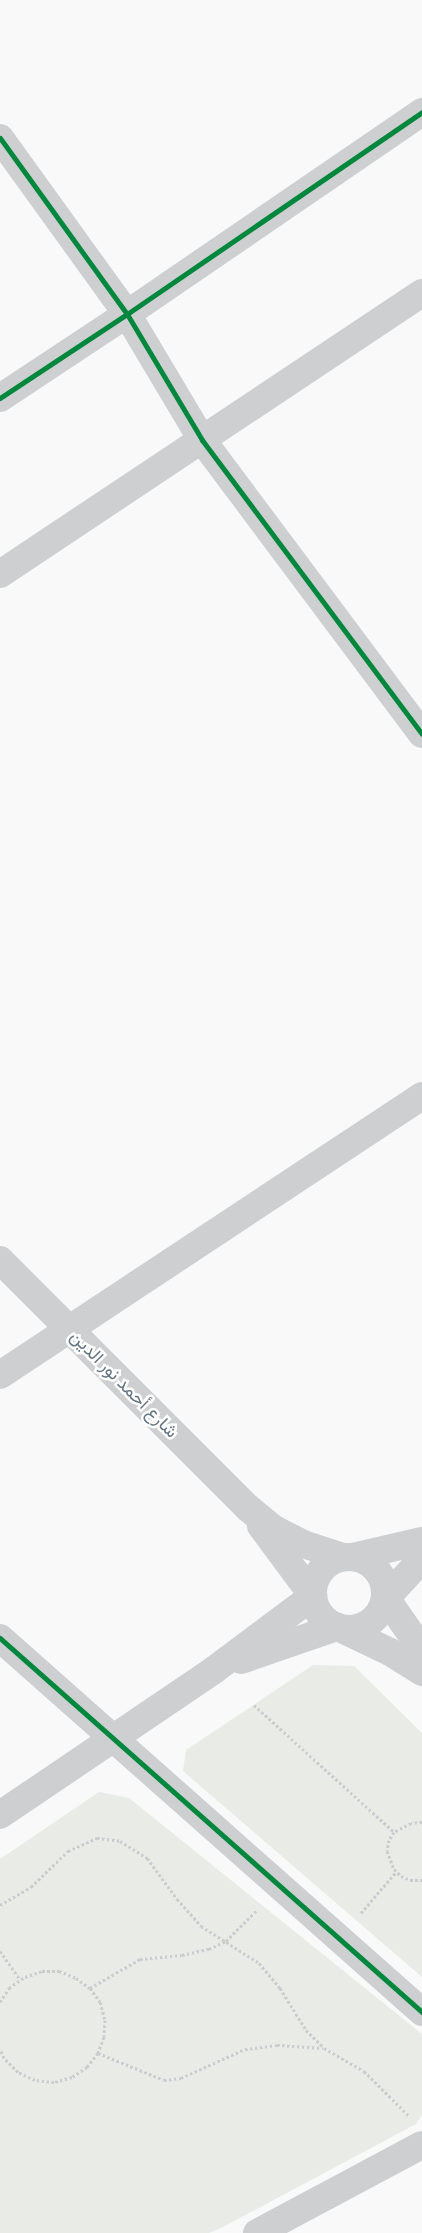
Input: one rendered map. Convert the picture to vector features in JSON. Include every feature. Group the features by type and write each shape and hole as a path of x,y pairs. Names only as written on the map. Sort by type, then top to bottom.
{"street":[{"path":"0,398 127,314 422,112"},
{"path":"0,138 127,314 202,440 422,734"},
{"path":"0,574 422,293"},
{"path":"0,1376 68,1329 422,1096"},
{"name":"شارع أحمد نور الدين","path":"0,1260 248,1508 274,1529 303,1544 348,1557"},
{"name":"شارع أحمد نور الدين","path":"248,1508 313,1596"},
{"path":"422,1541 348,1557 324,1567 314,1585 313,1596 321,1615 340,1628 390,1652 422,1672"},
{"path":"214,1670 340,1628 354,1629 365,1626 375,1619 382,1610 386,1598 385,1586 374,1566 364,1560 348,1557"},
{"path":"386,1598 422,1559"},
{"path":"0,1815 114,1740 214,1670 313,1596"},
{"path":"386,1598 422,1650"},
{"path":"0,1638 422,2012"},
{"path":"258,2233 422,2145"}],"path":[{"path":"254,1705 394,1832"},
{"path":"422,1822 411,1822 394,1832 387,1851 389,1860 396,1872 410,1880 422,1880"},
{"path":"0,1905 31,1887 68,1851 97,1838 120,1841 147,1858 177,1899 201,1926 259,1962 280,1988 306,2030 324,2048 364,2071 402,2106 412,2119"},
{"path":"339,1939 396,1872"},
{"path":"90,1988 140,1959 182,1955 208,1949 226,1941 281,1887"},
{"path":"0,1951 20,1980"},
{"path":"0,2002 10,1988 20,1980 42,1972 59,1972 76,1978 90,1988 100,2002 105,2020 104,2037 98,2053 87,2067 72,2077 54,2082 35,2080 18,2072 4,2058 0,2049"},
{"path":"98,2053 164,2080 181,2078 244,2049 277,2045 324,2048"}],"shaded area":[{"path":"313,1665 354,1666 422,1733 422,1977 183,1771 186,1750"},
{"path":"99,1792 129,1798 422,2034 422,2115 416,2124 209,2233 0,2233 0,1859"}],"cycle path":[{"path":"0,398 127,314 422,112"},
{"path":"0,138 127,314 202,440 422,734"},
{"path":"0,1638 422,2012"}]}
